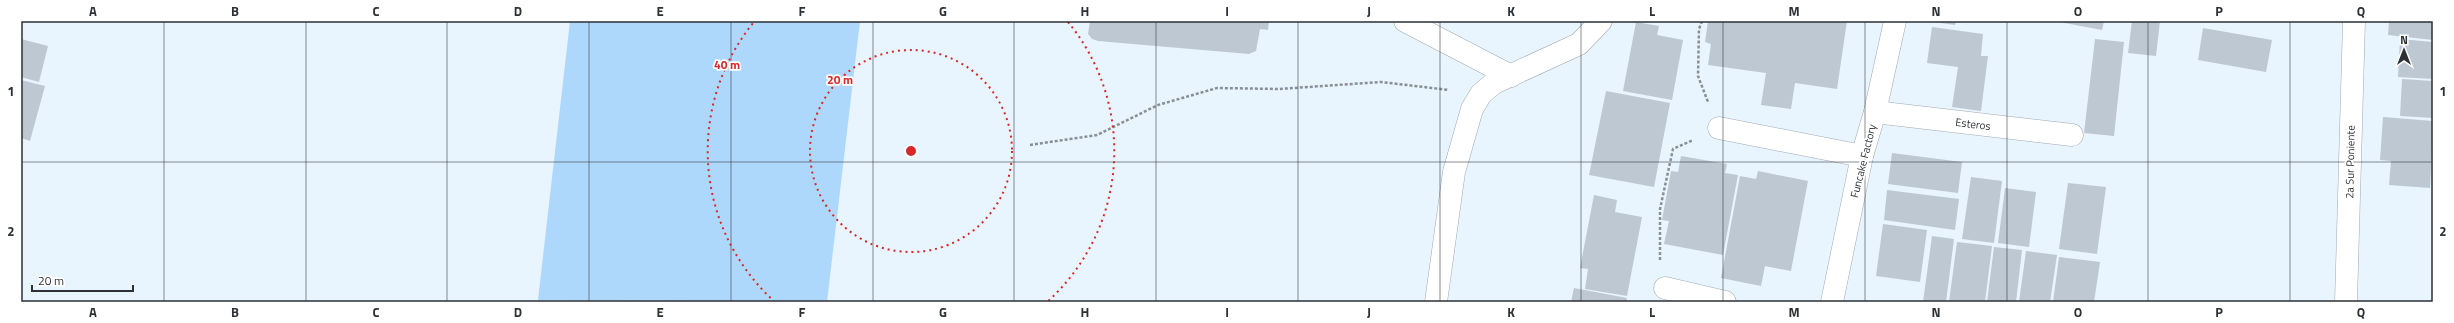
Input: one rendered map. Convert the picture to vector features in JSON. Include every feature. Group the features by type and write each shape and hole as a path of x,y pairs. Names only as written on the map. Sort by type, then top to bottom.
{"street":[{"path":"1405,21 1511,76"},
{"path":"1436,302 1454,172 1472,109 1481,94 1494,83 1579,44 1600,21"},
{"name":"Funcake Factory","path":"1832,302 1862,156 1875,112 1895,21"},
{"name":"2a Sur Poniente","path":"2346,302 2354,21"},
{"name":"Esteros","path":"1875,112 2072,136"},
{"path":"1719,128 1862,156"},
{"path":"1665,288 1725,302"}],"path":[{"path":"1665,288 1660,266 1660,210 1673,149 1719,128 1698,76 1699,29 1702,21"},
{"path":"1030,145 1097,135 1158,105 1217,88 1279,89 1380,82 1481,94"}],"shaded area":[{"path":"570,21 860,21 827,302 538,300"}],"building":[{"path":"1090,21 1269,21 1268,30 1260,29 1256,51 1249,54 1098,41 1092,39 1088,34"},
{"path":"1708,21 1847,21 1837,89 1795,83 1791,109 1761,105 1766,73 1708,65 1711,44 1705,42"},
{"path":"1927,21 1956,21 1955,25"},
{"path":"2054,21 2104,21 2102,30"},
{"path":"2132,21 2160,21 2156,56 2128,53"},
{"path":"2389,21 2433,21 2433,40 2388,35"},
{"path":"1636,22 1659,26 1657,35 1683,40 1672,100 1623,91"},
{"path":"1932,27 1983,34 1981,56 1988,56 1981,111 1952,107 1958,67 1927,63"},
{"path":"2203,28 2272,40 2266,72 2198,60"},
{"path":"21,39 48,46 39,82 21,77"},
{"path":"2095,39 2124,42 2114,136 2084,133"},
{"path":"2400,39 2433,42 2433,79 2398,77"},
{"path":"2402,79 2433,81 2433,118 2400,116"},
{"path":"21,80 45,86 30,141 21,138"},
{"path":"1606,91 1670,103 1654,187 1589,175"},
{"path":"2383,117 2433,121 2430,188 2389,185 2391,161 2380,160"},
{"path":"1892,153 1962,162 1958,193 1888,184"},
{"path":"1681,156 1727,164 1725,173 1738,175 1723,255 1664,244 1669,221 1662,220 1671,171 1678,172"},
{"path":"1758,171 1808,181 1791,271 1765,266 1761,286 1721,278 1740,176 1756,179"},
{"path":"1971,177 2002,181 1994,243 1962,239"},
{"path":"2068,183 2106,187 2097,254 2059,249"},
{"path":"2005,188 2036,192 2029,247 1998,243"},
{"path":"1887,190 1959,199 1955,230 1884,220"},
{"path":"1594,195 1617,200 1615,212 1642,217 1627,296 1585,289 1588,269 1580,268"},
{"path":"1883,224 1927,230 1920,282 1876,276"},
{"path":"1932,236 1954,239 1946,302 1923,302"},
{"path":"1957,242 1992,246 1985,302 1949,302"},
{"path":"1994,247 2022,250 2016,302 1987,302"},
{"path":"2026,251 2057,255 2050,302 2019,302"},
{"path":"2059,257 2100,262 2094,302 2053,302"},
{"path":"1574,288 1627,298 1626,302 1571,302"}]}
